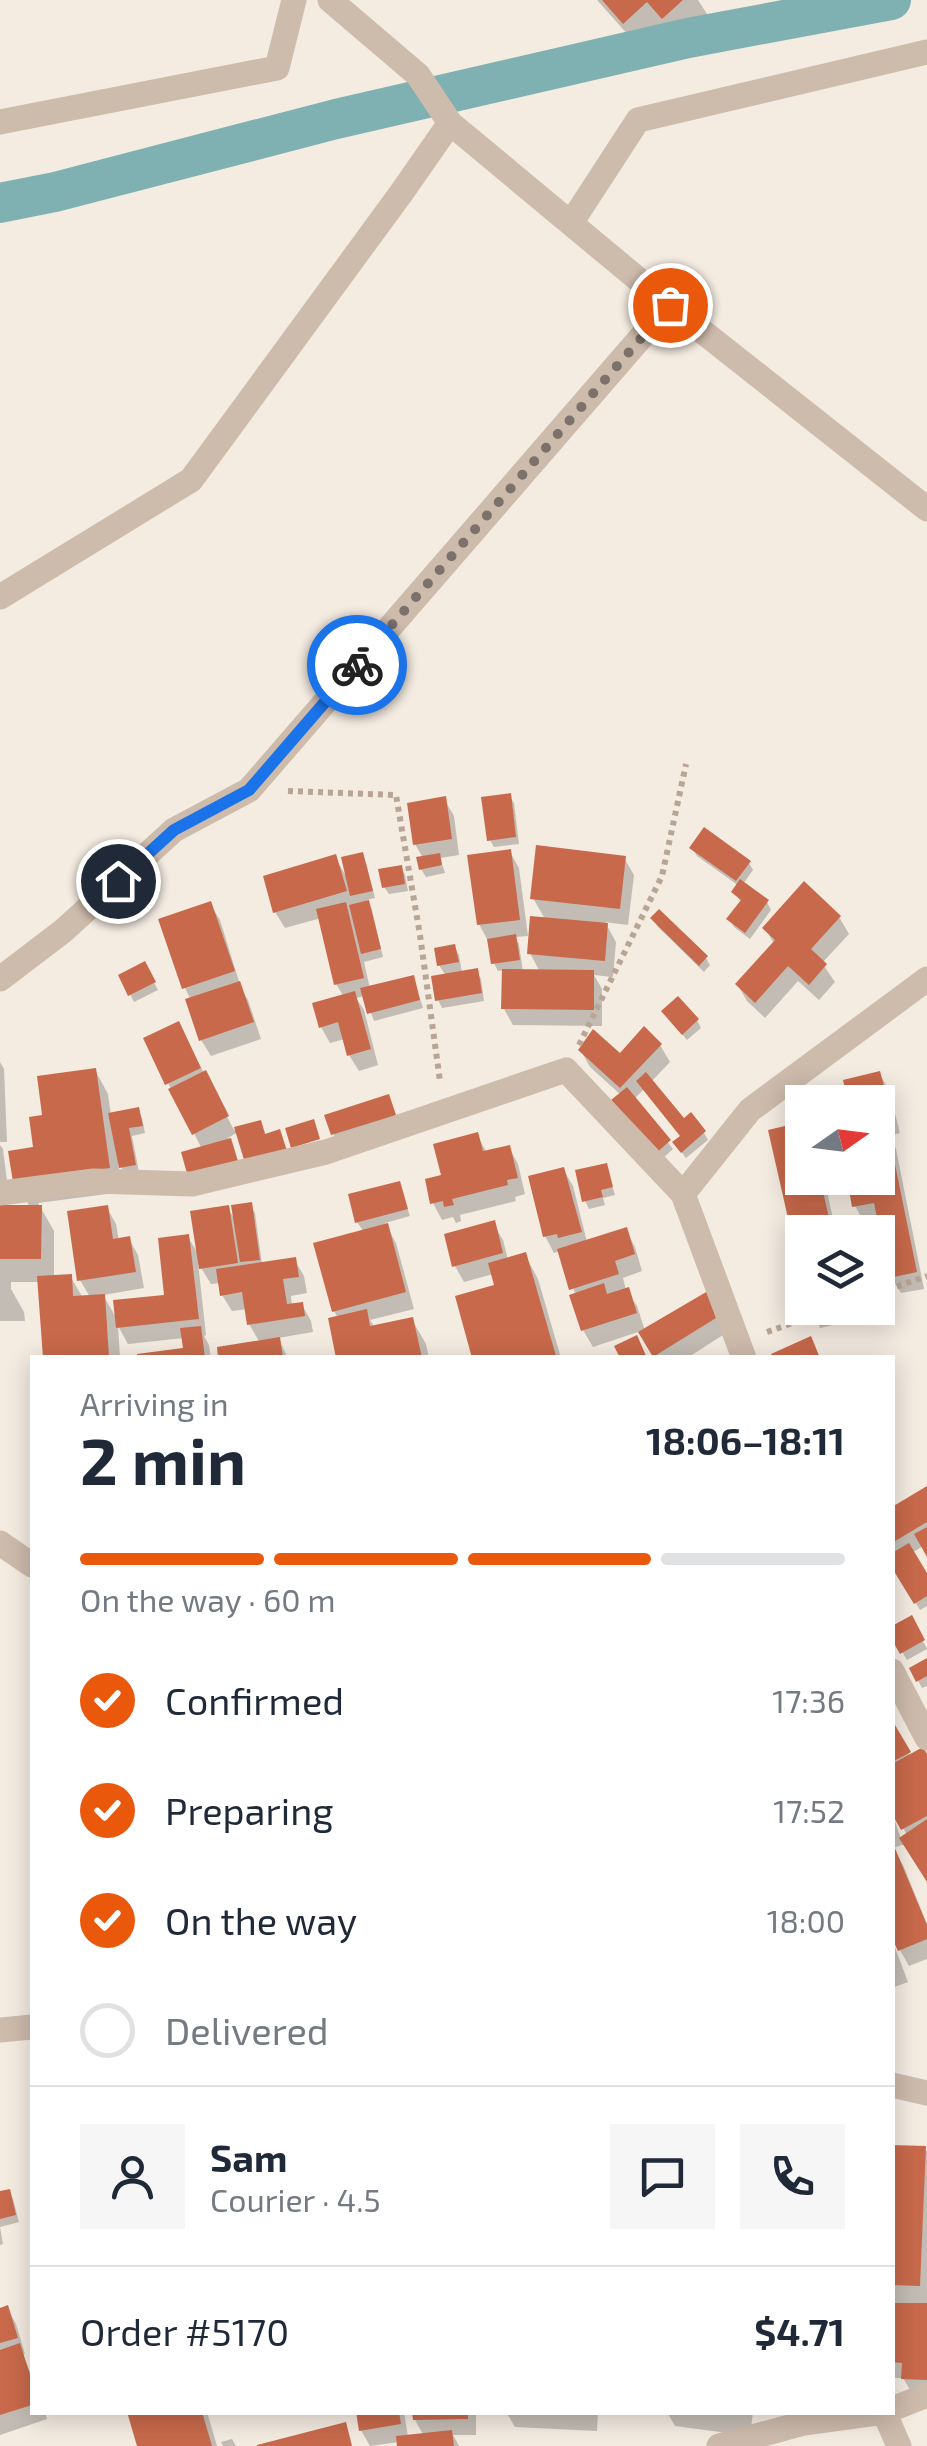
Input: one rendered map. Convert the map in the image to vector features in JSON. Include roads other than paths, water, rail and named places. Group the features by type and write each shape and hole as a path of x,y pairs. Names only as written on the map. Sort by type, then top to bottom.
{"street":[{"path":"0,122 277,68 294,0"},
{"path":"330,0 418,75 450,123 670,305 927,509"},
{"path":"571,223 638,120 927,52"},
{"path":"0,597 191,480 450,123"},
{"path":"0,978 63,932 174,830 249,790 670,305"},
{"path":"683,1194 750,1110 927,979"},
{"path":"0,1193 94,1181 192,1184 326,1152 566,1070 683,1194 741,1350"},
{"path":"0,1543 30,1564"},
{"path":"895,1676 927,1738"},
{"path":"0,2030 30,2026"},
{"path":"895,2086 927,2094"},
{"path":"895,2408 927,2395"},
{"path":"719,2446 804,2423 862,2415"},
{"path":"885,2415 899,2446"}],"waterway":[{"path":"0,203 336,119 688,38 891,0"}]}
